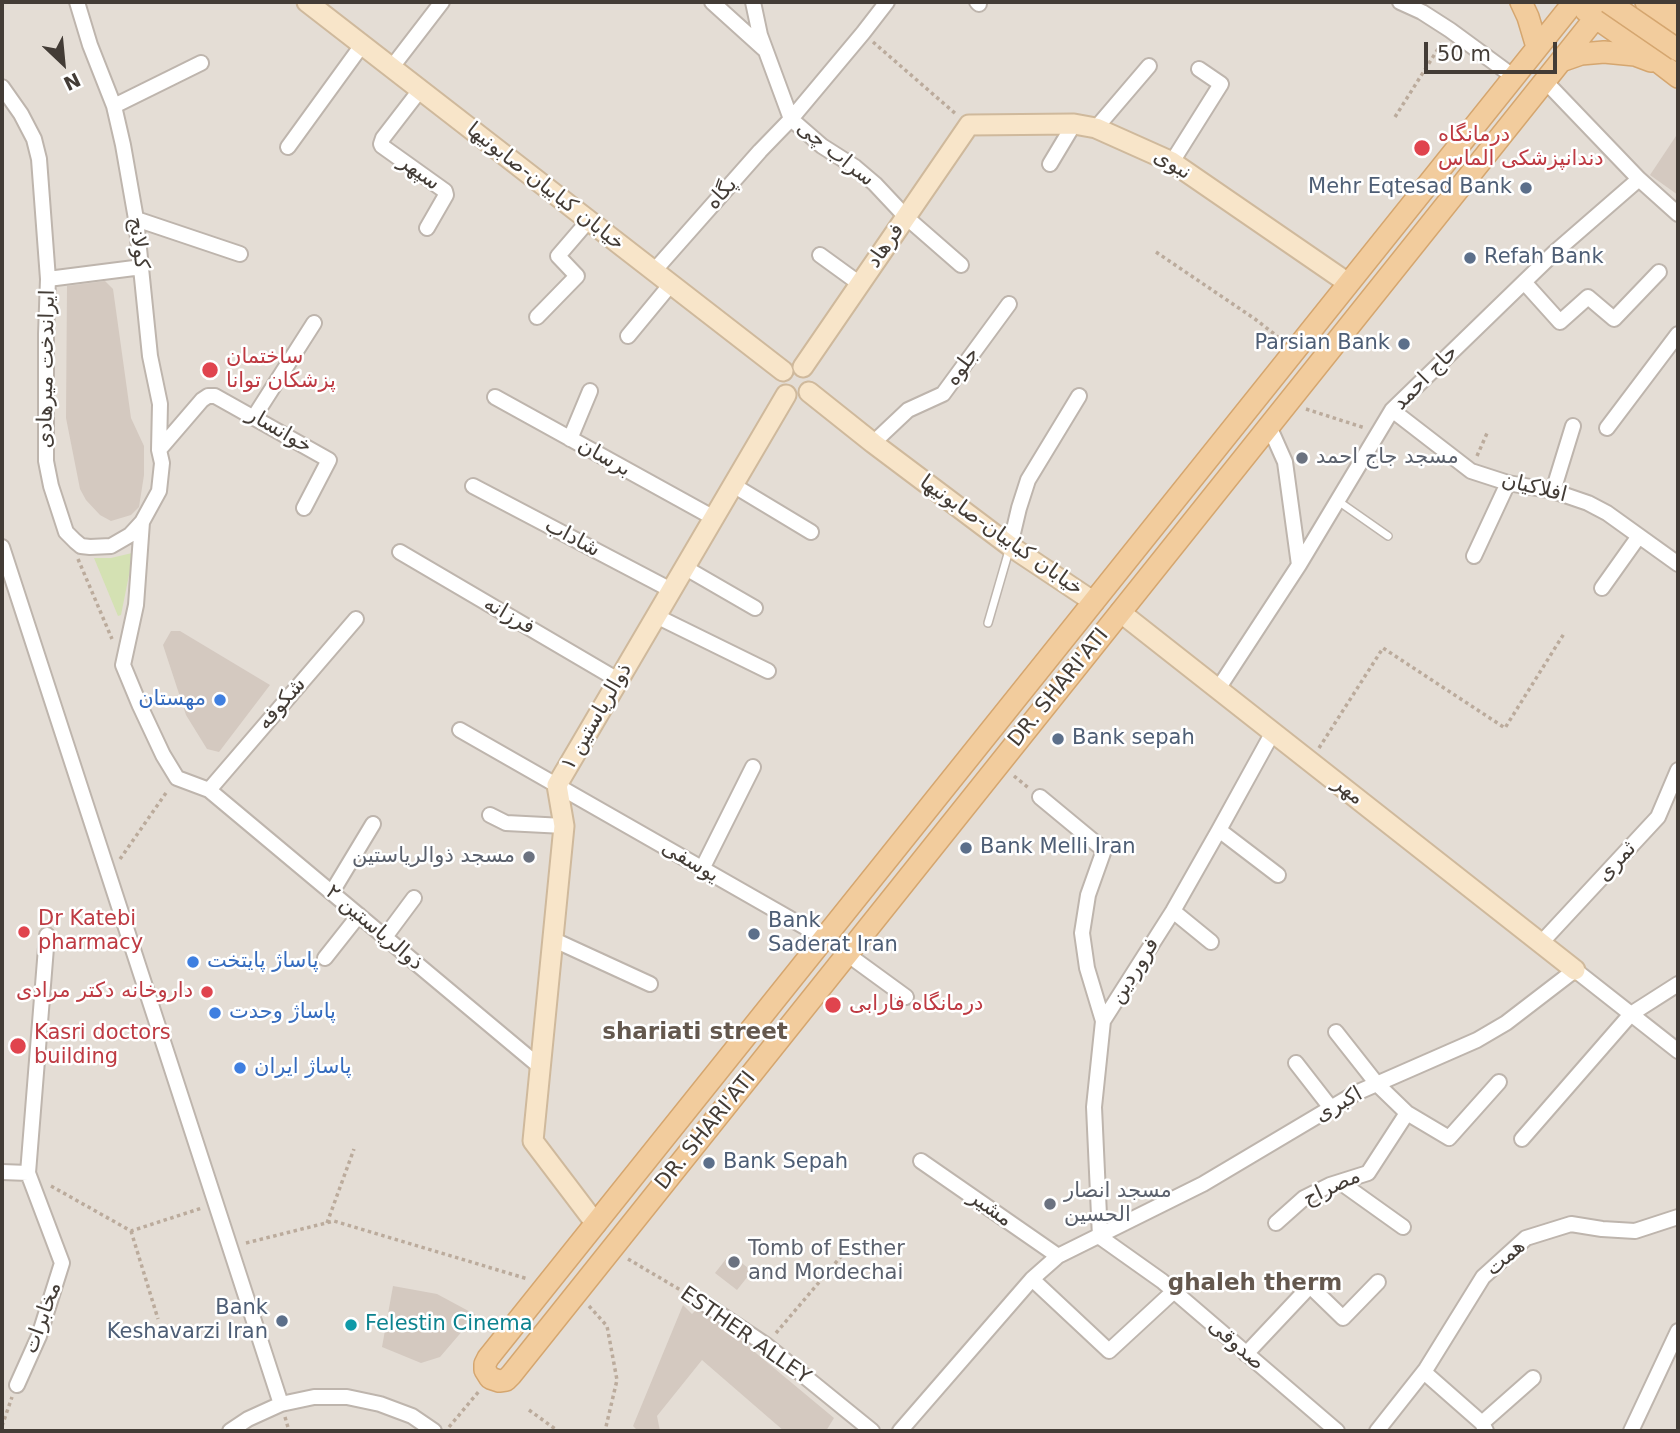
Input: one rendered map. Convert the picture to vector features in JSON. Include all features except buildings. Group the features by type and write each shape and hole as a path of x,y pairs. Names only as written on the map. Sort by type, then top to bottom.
{"main road":[{"path":"1521,2 1537,47"},
{"path":"1574,2 1602,10 1668,63"},
{"name":"DR. SHARI'ATI","path":"496,1370 547,1285 1574,2"},
{"path":"1623,2 1620,21 1668,63"},
{"path":"1646,2 1678,24"},
{"path":"1674,2 1678,5"},
{"name":"DR. SHARI'ATI","path":"496,1370 576,1293 1602,10"},
{"path":"1561,61 1581,54 1604,52 1635,55 1668,63"},
{"path":"623,1190 645,1206"}],"street":[{"name":"کولانج","path":"77,2 90,45 114,106 123,145 136,219 149,343 160,404 159,450 162,463 159,491 142,522"},
{"path":"392,67 442,2"},
{"path":"712,2 765,50"},
{"name":"سراب چی","path":"753,2 760,35 791,119 822,146 855,167 875,184 906,217 961,265"},
{"name":"پگاه","path":"654,271 791,119 887,2"},
{"path":"1400,2 1450,30 1514,77"},
{"name":"خیابان کبابیان-صابونیها","path":"315,4 420,90 783,371"},
{"path":"288,147 362,44"},
{"path":"114,106 201,63"},
{"path":"1096,128 1149,66"},
{"path":"1172,162 1221,84 1199,69"},
{"path":"1545,81 1639,179 1678,214"},
{"name":"ایراندخت میرهادی","path":"2,87 34,139 39,159 48,279 46,461 66,532"},
{"name":"سپهر","path":"420,90 381,144 445,191 446,195 427,228"},
{"path":"1050,164 1074,124"},
{"name":"نبوی","path":"969,125 1074,124 1096,128 1172,162 1348,284"},
{"name":"فرهاد","path":"803,367 969,125"},
{"name":"حاج احمد","path":"1218,689 1299,565 1392,410 1555,252 1639,179"},
{"path":"136,219 240,254"},
{"path":"537,317 576,276 558,256 589,220"},
{"path":"820,255 860,284"},
{"path":"48,279 142,267"},
{"path":"1524,282 1560,322 1588,297 1614,319 1659,272"},
{"path":"628,336 671,284"},
{"name":"جلوه","path":"873,443 908,410 943,394 1009,304"},
{"path":"254,417 314,323"},
{"path":"1608,428 1678,334"},
{"path":"793,366 803,367 812,381 808,392 803,397 796,398 786,395 779,385 783,371 793,366"},
{"path":"570,439 590,391"},
{"name":"خیابان کبابیان-صابونیها","path":"808,392 1010,546 1094,602"},
{"name":"ذوالریاستین ۱","path":"596,1224 533,1141 564,826 556,785 786,395"},
{"name":"خوانسار","path":"159,450 202,400 215,396 329,460 304,508"},
{"path":"1010,546 1028,480 1079,396"},
{"name":"برسان","path":"495,397 714,518"},
{"name":"افلاکیان","path":"1392,410 1471,471 1508,483 1553,491 1588,503 1607,513 1678,564"},
{"path":"1269,426 1285,462 1299,565"},
{"path":"1553,491 1573,426"},
{"path":"1474,556 1508,483"},
{"path":"733,485 811,532"},
{"name":"شاداب","path":"473,486 671,590"},
{"path":"66,532 81,546 111,546 130,535 142,522"},
{"path":"142,522 136,605 123,665 163,755 177,778 209,790"},
{"path":"1602,588 1639,536"},
{"path":"2,547 281,1404"},
{"name":"فرزانه","path":"400,552 618,680"},
{"path":"684,567 755,608"},
{"name":"مهر","path":"1120,612 1576,970"},
{"path":"656,616 768,671"},
{"name":"شکوفه","path":"209,790 356,619"},
{"name":"یوسفی","path":"460,730 824,938"},
{"name":"فروردین","path":"1100,1237 1094,1107 1103,1021 1173,911 1273,732"},
{"path":"702,869 753,766"},
{"name":"ثمری","path":"1541,943 1658,817 1678,771"},
{"name":"ذوالریاستین ۲","path":"209,790 539,1066"},
{"path":"1040,797 1104,850 1088,895 1082,933 1087,968 1103,1021"},
{"path":"490,816 506,822 564,826"},
{"path":"332,892 373,824"},
{"path":"1219,830 1278,875"},
{"path":"385,937 414,898"},
{"path":"1173,911 1211,942"},
{"path":"325,958 359,915"},
{"path":"2,1172 28,1172 47,936"},
{"path":"552,939 650,984"},
{"path":"847,954 906,998"},
{"path":"1576,970 1678,1051"},
{"name":"اکبری","path":"900,1431 1032,1279 1058,1256 1203,1184 1356,1093 1477,1040 1506,1023 1576,970"},
{"path":"1522,1139 1631,1014 1678,984"},
{"path":"1336,1032 1377,1084 1407,1113 1449,1138 1499,1082"},
{"path":"1296,1063 1331,1108"},
{"name":"مصراح","path":"1276,1223 1304,1198 1368,1173 1407,1113"},
{"name":"مشیر","path":"921,1161 1058,1256"},
{"name":"مخابرات","path":"17,1385 39,1336 62,1262 28,1172"},
{"path":"1340,1182 1403,1227"},
{"name":"همت","path":"1377,1431 1424,1372 1483,1278 1526,1238 1571,1224 1635,1231 1678,1217"},
{"name":"صدوقی","path":"1100,1237 1162,1281 1337,1431"},
{"path":"1032,1279 1109,1351 1174,1291"},
{"path":"1246,1354 1310,1286 1343,1318 1378,1282"},
{"name":"ESTHER ALLEY","path":"705,1304 766,1345 872,1431"},
{"path":"1631,1431 1678,1331"},
{"path":"1424,1372 1484,1427 1533,1378"},
{"path":"230,1431 248,1419 281,1404 314,1398 347,1397 380,1404 412,1416 434,1431"}],"lane":[{"path":"1338,501 1388,536"},
{"path":"988,623 1010,546"}],"path":[{"path":"1395,117 1450,30"},
{"path":"863,33 969,125"},
{"path":"1156,252 1255,319 1295,351"},
{"path":"1287,403 1379,432"},
{"path":"1471,471 1488,431"},
{"path":"66,532 123,665"},
{"path":"1310,761 1383,648 1505,728 1565,632"},
{"path":"999,764 1040,797"},
{"path":"108,875 177,778"},
{"path":"327,1223 354,1149"},
{"path":"28,1172 131,1231 158,1320"},
{"path":"131,1231 216,1203"},
{"path":"230,1247 334,1221 547,1285"},
{"path":"766,1345 849,1247"},
{"name":"ESTHER ALLEY","path":"611,1249 705,1304"},
{"path":"576,1293 607,1326 617,1380 605,1431"},
{"path":"445,1431 496,1370"},
{"path":"2,1426 17,1385"},
{"path":"528,1410 558,1431"}],"shaded area":[{"path":"2,2 1678,2 1678,1431 2,1431"}],"green space":[{"path":"132,553 121,615 118,616 94,558 111,558"}],"place":[{"name":"درمانگاه دندانپزشکی الماس","path":"1422,148"},
{"name":"Mehr Eqtesad Bank","path":"1526,188"},
{"name":"Refah Bank","path":"1470,258"},
{"name":"Parsian Bank","path":"1404,344"},
{"name":"ساختمان پزشکان توانا","path":"210,370"},
{"name":"مسجد جاج احمد","path":"1302,458"},
{"name":"مهستان","path":"220,700"},
{"name":"Bank sepah","path":"1058,739"},
{"name":"Bank Melli Iran","path":"966,848"},
{"name":"مسجد ذوالریاستین","path":"529,857"},
{"name":"Dr Katebi pharmacy","path":"24,932"},
{"name":"Bank Saderat Iran","path":"754,934"},
{"name":"پاساژ پایتخت","path":"193,962"},
{"name":"داروخانه دکتر مرادی","path":"207,992"},
{"name":"درمانگاه فارابی","path":"833,1005"},
{"name":"پاساژ وحدت","path":"215,1013"},
{"name":"Kasri doctors building","path":"18,1046"},
{"name":"پاساژ ایران","path":"240,1068"},
{"name":"Bank Sepah","path":"709,1163"},
{"name":"مسجد انصار الحسین","path":"1050,1204"},
{"name":"Tomb of Esther and Mordechai","path":"734,1262"},
{"name":"Bank Keshavarzi Iran","path":"282,1321"},
{"name":"Felestin Cinema","path":"351,1325"}],"district":[{"name":"shariati street","path":"695,1033"},
{"name":"ghaleh therm","path":"1255,1284"}]}
